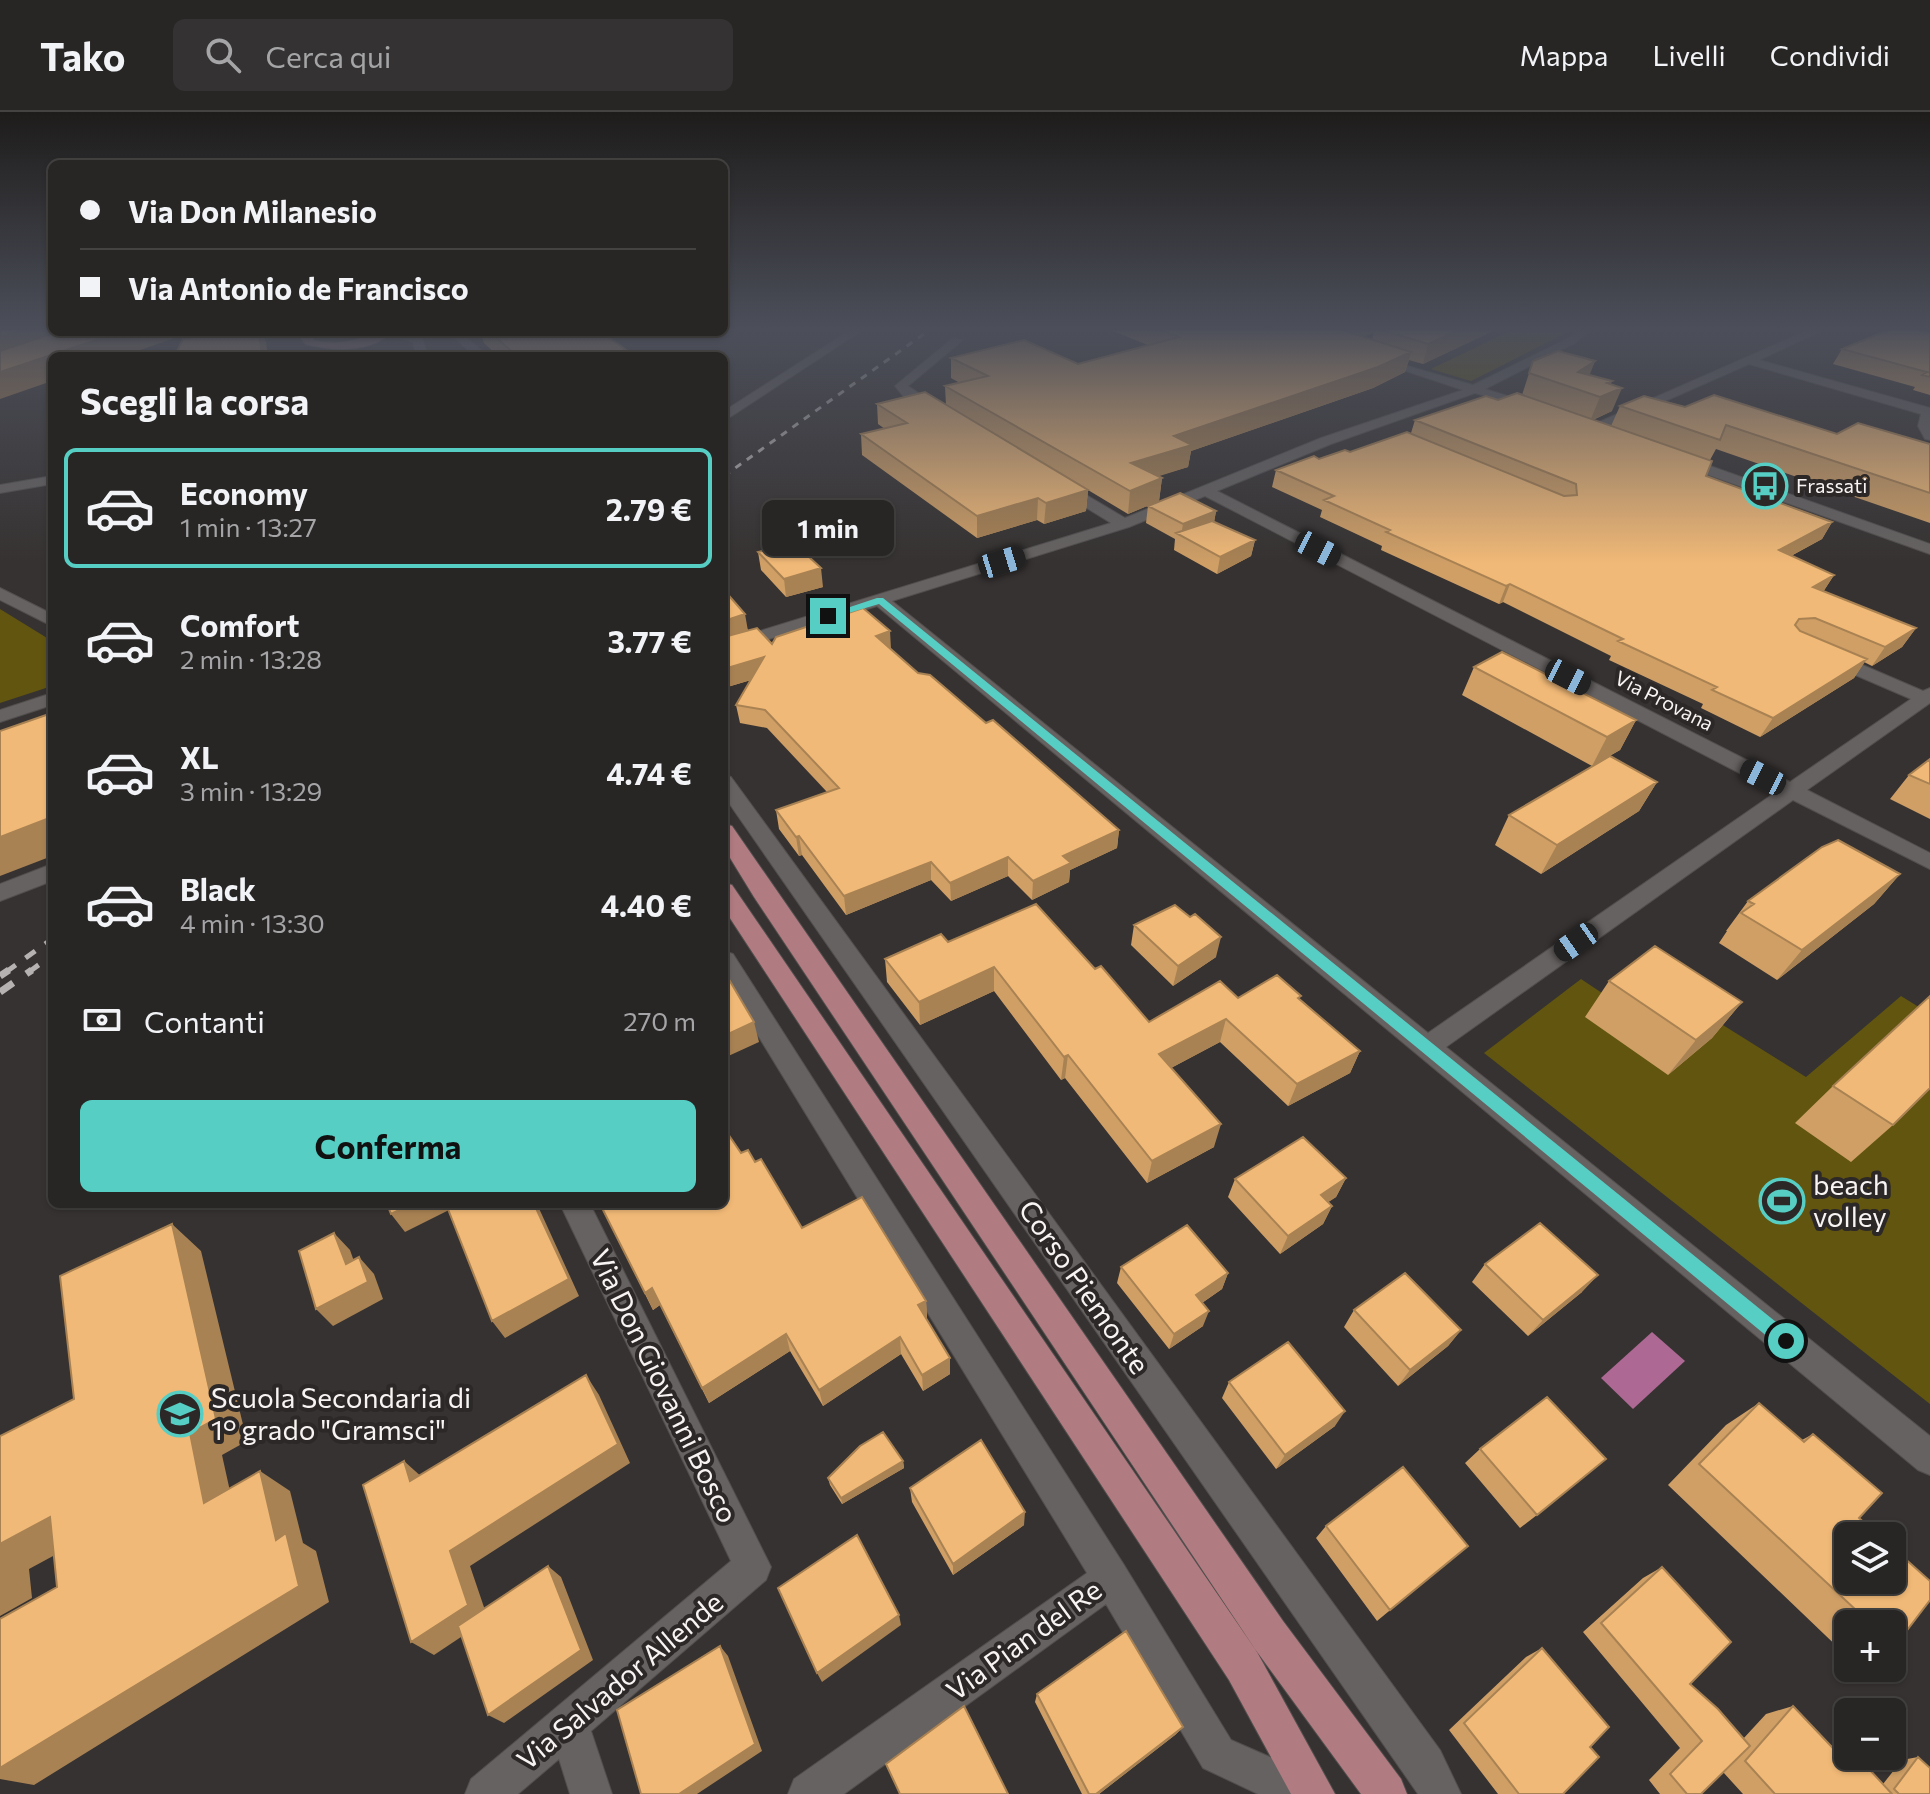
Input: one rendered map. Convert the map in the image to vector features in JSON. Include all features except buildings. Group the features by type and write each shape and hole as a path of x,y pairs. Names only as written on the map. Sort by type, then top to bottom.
{"main road":[{"name":"Corso Piemonte","path":"728,848 739,895 1243,1666 1314,1794"},
{"name":"Corso Piemonte","path":"739,895 1386,1794"}],"street":[{"path":"931,407 947,417"},
{"path":"728,647 1124,524 1274,462 1427,407"},
{"path":"1530,407 1548,414"},
{"path":"1605,434 1583,426 1629,407"},
{"path":"1929,412 1924,426 1930,436"},
{"path":"1373,427 1388,433"},
{"path":"1664,455 1930,549"},
{"path":"1043,475 1124,524"},
{"path":"0,489 48,481"},
{"name":"Via Provana","path":"1207,492 1930,862"},
{"path":"0,593 48,619"},
{"path":"880,600 1930,1458"},
{"path":"1811,649 1925,701"},
{"path":"0,716 48,700"},
{"path":"1427,1047 1791,791 1925,701"},
{"name":"Corso Piemonte","path":"728,787 1425,1765 1440,1794"},
{"path":"0,893 48,874"},
{"path":"728,966 1111,1578"},
{"name":"Via Don Giovanni Bosco","path":"577,1208 753,1567"},
{"name":"Via Salvador Allende","path":"486,1794 753,1567"},
{"name":"Via Pian del Re","path":"809,1794 1111,1578 1217,1754 1305,1794"},
{"path":"568,1724 591,1794"}],"shaded area":[{"path":"0,609 48,639 48,687 0,703"},
{"path":"1643,975 1806,1077 1901,996 1930,1014 1930,1404 1484,1053 1581,979 1611,999"},
{"path":"1652,1332 1685,1361 1633,1409 1601,1378"}],"railway":[{"path":"728,473 820,407"},
{"path":"6,972 48,942"},
{"path":"29,972 48,958"},
{"path":"0,992 32,970"},
{"path":"0,976 6,972"}],"place":[{"name":"Frassati","path":"1765,486"},
{"name":"beach volley","path":"1782,1201"},
{"name":"Scuola Secondaria di 1° grado \"Gramsci\"","path":"180,1414"}],"route":[{"path":"828,616 880,600 1786,1341"}]}
